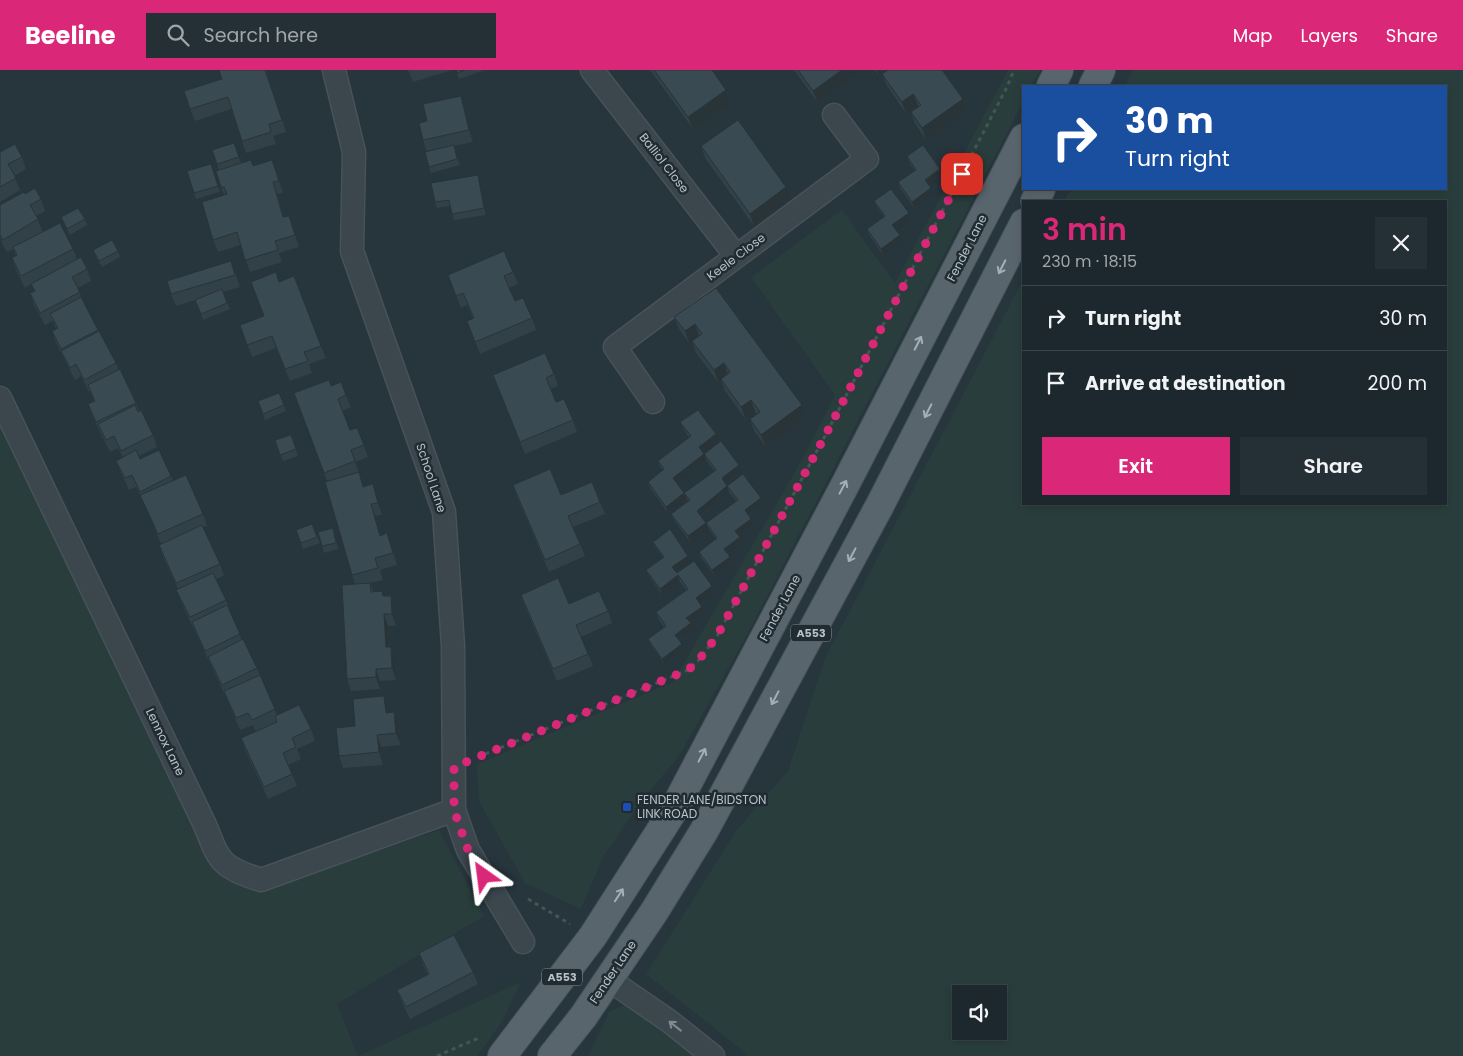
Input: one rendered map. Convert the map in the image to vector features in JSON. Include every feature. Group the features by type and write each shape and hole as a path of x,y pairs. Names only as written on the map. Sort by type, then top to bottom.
{"main road":[{"path":"1052,85 1059,70"},
{"path":"1094,85 1101,70"},
{"name":"Fender Lane","path":"502,1056 593,936 673,811 1022,142"},
{"name":"Fender Lane","path":"552,1056 583,1017 654,912 704,831 880,505 1022,227"}],"street":[{"name":"School Lane","path":"334,70 354,152 352,251 444,512 453,646 454,810 468,850 523,942"},
{"name":"Balliol Close","path":"592,70 736,256"},
{"name":"Keele Close","path":"653,402 615,347 867,159 834,114"},
{"name":"Lennox Lane","path":"0,398 205,825 218,857 236,872 261,880 454,810"},
{"path":"608,980 669,1021 713,1056"}],"path":[{"path":"454,767 688,670 698,661 717,636 820,444 1007,87 1014,70"},
{"path":"437,1056 482,1036"}],"green space":[{"path":"1008,70 1040,70 1032,85 1022,85 1022,104 746,637 679,756 644,798 603,857 581,909 525,883 479,801 477,764 673,682 803,458 835,395 751,277 842,210 895,283"},
{"path":"1133,70 1463,70 1463,1056 746,1056 742,1050 646,974 736,831 788,771 825,658 1022,282 1022,505 1447,505 1447,200 1065,200 1070,190 1447,190 1447,85 1126,85"},
{"path":"0,421 195,824 192,827 225,880 269,889 439,830 484,916 337,1004 358,1056 0,1056"},
{"path":"521,982 502,1022 477,1056 358,1056"},
{"path":"624,1005 634,1006 702,1056 588,1056 609,1012"}],"building":[{"path":"219,70 265,70 282,120 269,124 271,132 242,141 228,97 190,109 184,91 222,79"},
{"path":"654,70 712,70 726,90 688,117"},
{"path":"798,70 842,70 813,91"},
{"path":"888,70 942,70 963,99 922,128 911,112 921,105 913,94 902,102 882,74"},
{"path":"461,96 469,130 423,140 419,123 427,121 423,104"},
{"path":"738,120 786,187 750,214 701,146"},
{"path":"234,143 239,157 217,164 212,150"},
{"path":"15,144 22,157 8,164 16,178 0,187 0,152"},
{"path":"454,145 457,159 429,167 425,152"},
{"path":"923,145 940,169 925,180 931,188 912,202 898,182 916,170 907,156"},
{"path":"251,160 253,166 272,160 279,181 273,182 283,217 289,216 295,235 275,241 278,250 245,260 237,232 213,240 202,202 227,194 224,187 221,187 216,171"},
{"path":"211,164 218,186 194,193 187,171"},
{"path":"478,175 484,208 452,214 449,200 435,202 431,183"},
{"path":"35,188 41,199 30,205 38,219 3,240 0,235 0,205"},
{"path":"891,189 909,213 892,225 900,235 881,249 867,229 885,216 874,201"},
{"path":"78,208 85,219 67,229 61,217"},
{"path":"60,223 73,249 21,276 12,258 17,255 13,247"},
{"path":"112,240 118,251 99,261 93,250"},
{"path":"504,251 513,272 504,276 515,301 523,298 532,318 475,342 467,321 474,318 463,293 456,296 448,275"},
{"path":"81,257 87,269 72,277 80,292 40,313 30,293 35,291 31,284"},
{"path":"231,261 235,275 171,294 167,281"},
{"path":"276,272 279,282 294,276 321,346 304,352 308,361 285,369 272,336 247,345 240,325 264,316 251,282"},
{"path":"716,288 802,405 761,435 750,419 760,412 756,406 751,400 741,407 721,379 730,372 724,363 714,370 692,341 702,334 695,324 685,331 674,317"},
{"path":"222,289 227,303 201,314 195,300"},
{"path":"81,297 98,330 61,349 52,331 58,328 50,314"},
{"path":"99,331 116,363 84,380 76,364 70,368 61,351"},
{"path":"545,353 554,374 546,378 556,402 564,399 573,420 520,442 493,375"},
{"path":"120,369 136,403 96,422 88,404 95,401 88,385"},
{"path":"329,380 331,386 341,382 346,395 338,399 350,430 357,428 364,445 351,450 355,461 324,473 294,393"},
{"path":"279,393 284,405 263,414 258,401"},
{"path":"135,405 138,412 141,410 153,435 121,451 114,436 106,440 98,424"},
{"path":"698,410 716,434 699,447 704,454 673,478 684,493 666,507 648,482 664,469 658,461 691,436 680,422"},
{"path":"291,435 296,449 280,455 275,440"},
{"path":"721,441 739,465 722,478 727,486 697,511 706,523 688,536 671,514 690,500 684,493 716,470 704,454"},
{"path":"136,450 140,459 159,450 171,476 140,492 132,475 125,478 116,461"},
{"path":"550,469 561,495 592,482 600,502 568,516 580,544 545,560 513,485"},
{"path":"359,472 363,487 373,484 378,503 371,504 380,536 387,533 393,553 375,558 378,568 352,575 325,482"},
{"path":"743,474 761,498 745,510 751,519 735,531 740,537 724,549 730,557 712,570 699,552 717,538 706,523 738,500 727,486"},
{"path":"186,475 203,514 158,534 140,495"},
{"path":"312,524 317,537 301,543 296,530"},
{"path":"202,525 220,564 176,583 159,545"},
{"path":"333,528 336,543 322,546 318,532"},
{"path":"670,529 688,556 672,567 677,573 694,561 712,586 696,598 702,607 686,618 691,623 675,635 682,644 662,659 648,639 666,626 656,612 688,589 678,575 660,589 646,570 664,557 653,542"},
{"path":"213,573 226,600 190,617 176,590"},
{"path":"558,578 569,604 599,591 608,611 576,625 588,654 553,669 521,595"},
{"path":"370,583 371,592 382,591 383,596 391,596 392,614 384,614 386,647 391,647 392,668 376,669 376,677 347,679 342,585"},
{"path":"227,605 240,634 205,651 192,622"},
{"path":"243,639 257,668 222,685 208,657"},
{"path":"260,675 275,709 252,720 248,713 236,718 224,691"},
{"path":"384,696 386,713 394,712 396,733 377,735 379,752 339,756 336,728 355,726 353,699"},
{"path":"299,705 311,729 292,738 296,747 283,753 292,774 264,787 241,738 277,722 275,716"},
{"path":"454,935 473,972 406,1007 397,990 429,974 419,953"}],"place":[{"name":"FENDER LANE/BIDSTON LINK ROAD","path":"627,807"}],"route":[{"path":"484,876 468,850 454,810 454,767 688,670 698,661 717,636 825,436 962,174"}]}
